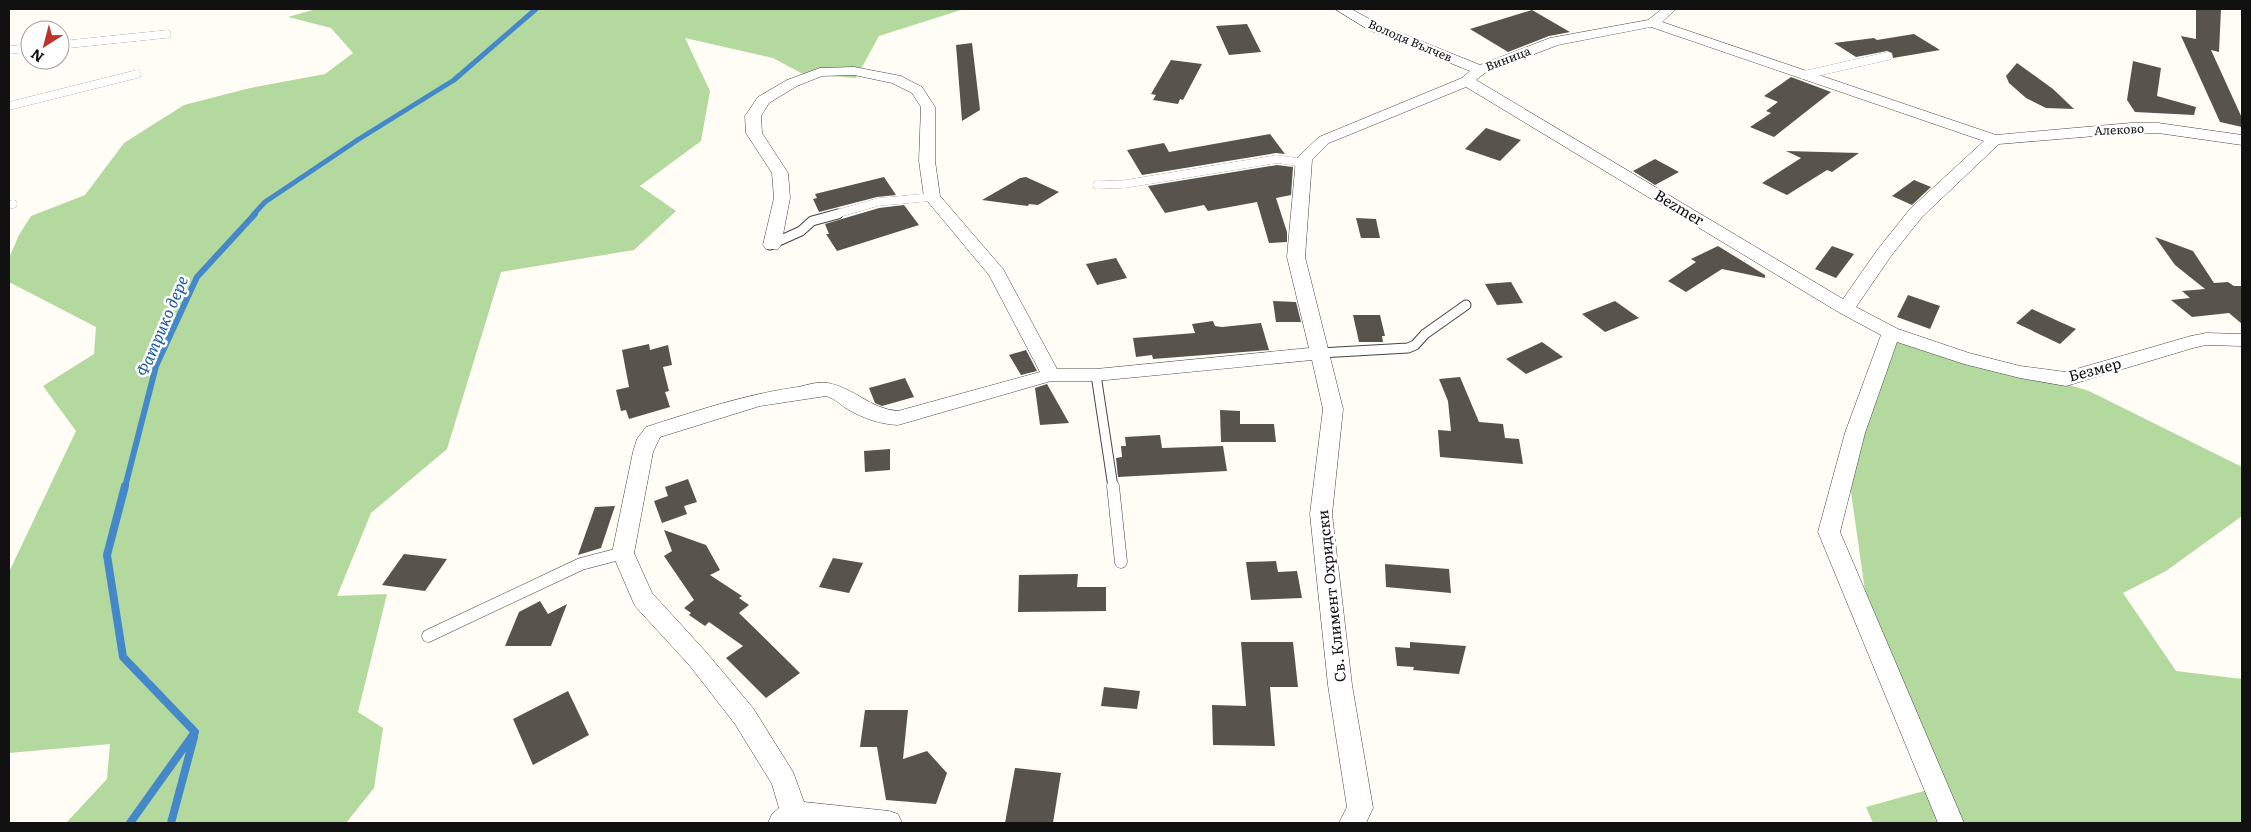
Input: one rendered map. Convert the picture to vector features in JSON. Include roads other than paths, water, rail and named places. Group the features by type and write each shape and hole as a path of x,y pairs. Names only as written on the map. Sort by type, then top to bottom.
{"street":[{"name":"Володя Вълчев","path":"1342,9 1374,27 1474,76"},
{"name":"Виница","path":"1304,163 1304,159 1324,140 1555,41 1652,23 1670,9"},
{"path":"1652,23 1995,140 1916,213 1884,253 1846,309"},
{"path":"769,246 782,198 780,173 754,133 753,116 763,100 792,83 820,72 854,71 896,79 917,90 928,107 926,122 927,161 932,197 997,273 1051,374"},
{"name":"Bezmer","path":"1474,76 1846,309 1891,333"},
{"name":"Алеково","path":"1995,140 2131,128 2158,128 2242,140"},
{"name":"Св. Климент Охридски","path":"1304,163 1296,257 1333,409 1321,514 1340,684 1360,808 1352,823"},
{"path":"1891,333 1855,433 1829,532 1951,823"},
{"name":"Безмер","path":"1891,333 1964,358 2020,372 2066,379 2191,342 2206,339 2242,340"},
{"path":"889,823 788,818 784,780 744,716 698,659 643,599 623,552 646,439 653,432 664,427 759,399 826,389 843,394 854,404 882,417 898,418 1051,374 1096,375 1320,353"}],"lane":[{"path":"70,44 167,34"},
{"path":"1804,75 1888,56"},
{"path":"9,106 137,74"},
{"path":"1098,185 1125,184 1277,159 1304,163"},
{"path":"769,246 801,231 812,221 878,202 932,197"},
{"path":"1320,353 1408,348 1415,345 1425,334 1466,305"},
{"path":"1096,375 1118,520 1121,562"},
{"path":"428,636 581,564 623,552"}],"waterway":[{"name":"Фатрико дере","path":"253,215 265,202 359,139 454,80 536,9"},
{"name":"Фатрико дере","path":"125,487 156,366 197,277 255,214"},
{"name":"Фатрико дере","path":"125,486 107,555 123,657 195,732 130,823"},
{"path":"171,823 194,737"}]}
